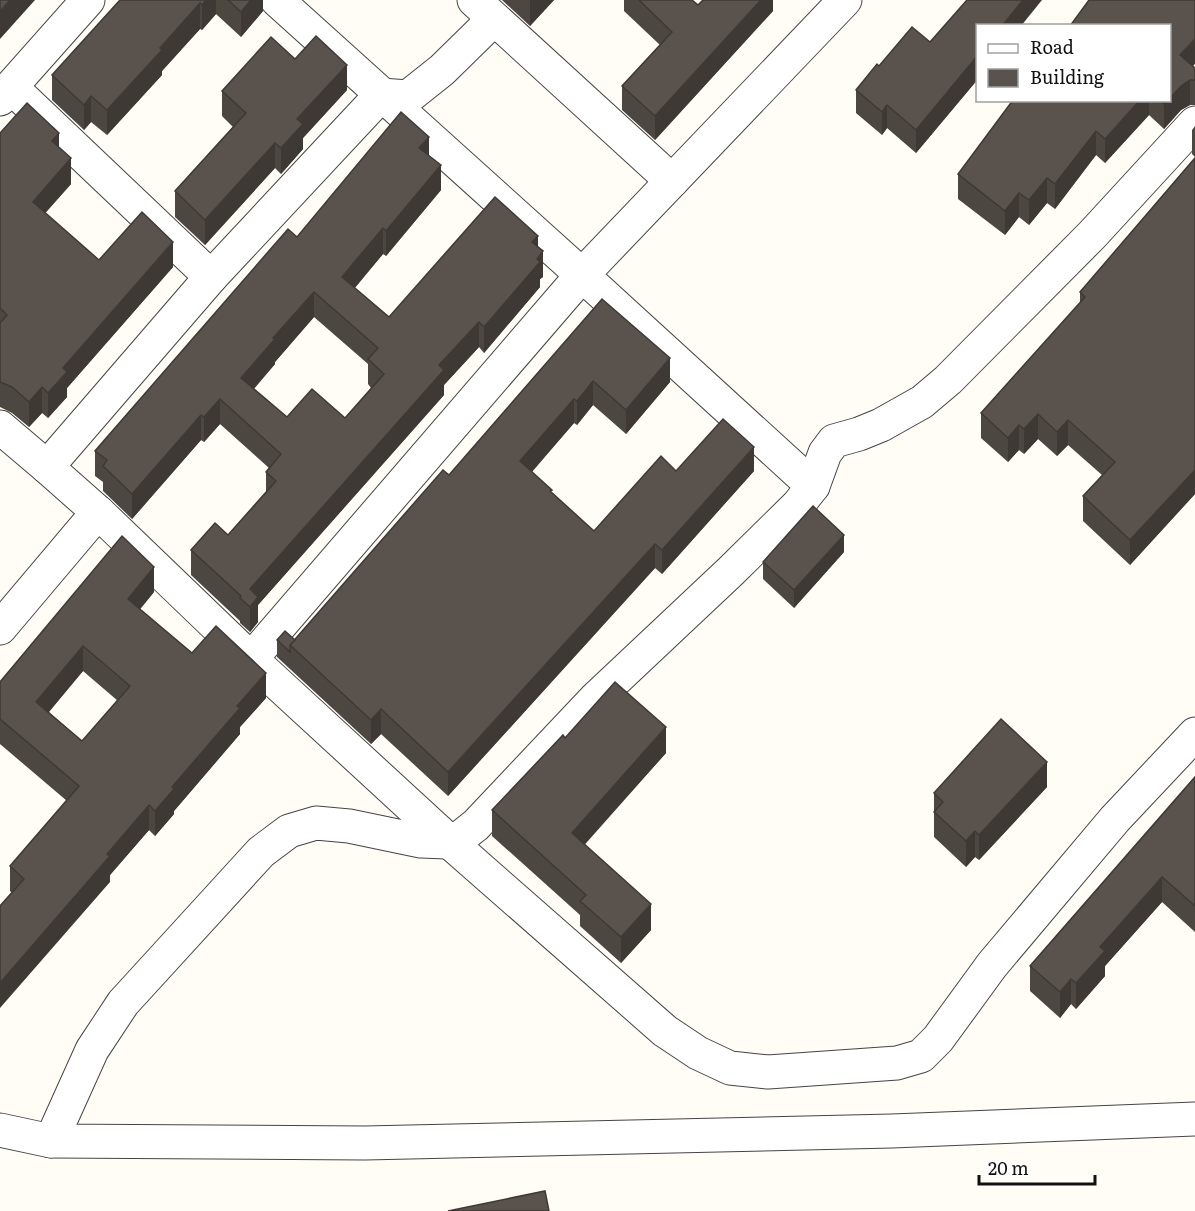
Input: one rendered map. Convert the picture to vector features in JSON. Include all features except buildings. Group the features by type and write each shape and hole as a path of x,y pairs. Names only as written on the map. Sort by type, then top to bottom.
{"street":[{"path":"88,0 5,93 211,278"},
{"path":"277,0 813,486"},
{"path":"251,659 582,275 845,0"},
{"path":"381,95 408,97 442,70 484,9 672,181"},
{"path":"47,466 211,278 381,95"},
{"path":"452,844 476,825 596,699 798,505 813,486 825,453 834,441 881,425 922,402 948,380 1092,235 1195,123"},
{"path":"0,427 98,512 251,659 452,844 665,1031 698,1053 730,1068 768,1072 897,1063 921,1056 938,1039 992,965 1115,819 1195,734"},
{"path":"0,628 98,512"},
{"path":"51,1141 93,1050 123,1003 261,852 290,831 316,823 349,826 422,841 452,844"},
{"path":"0,1130 51,1141 389,1142 892,1131 1195,1119"}]}
